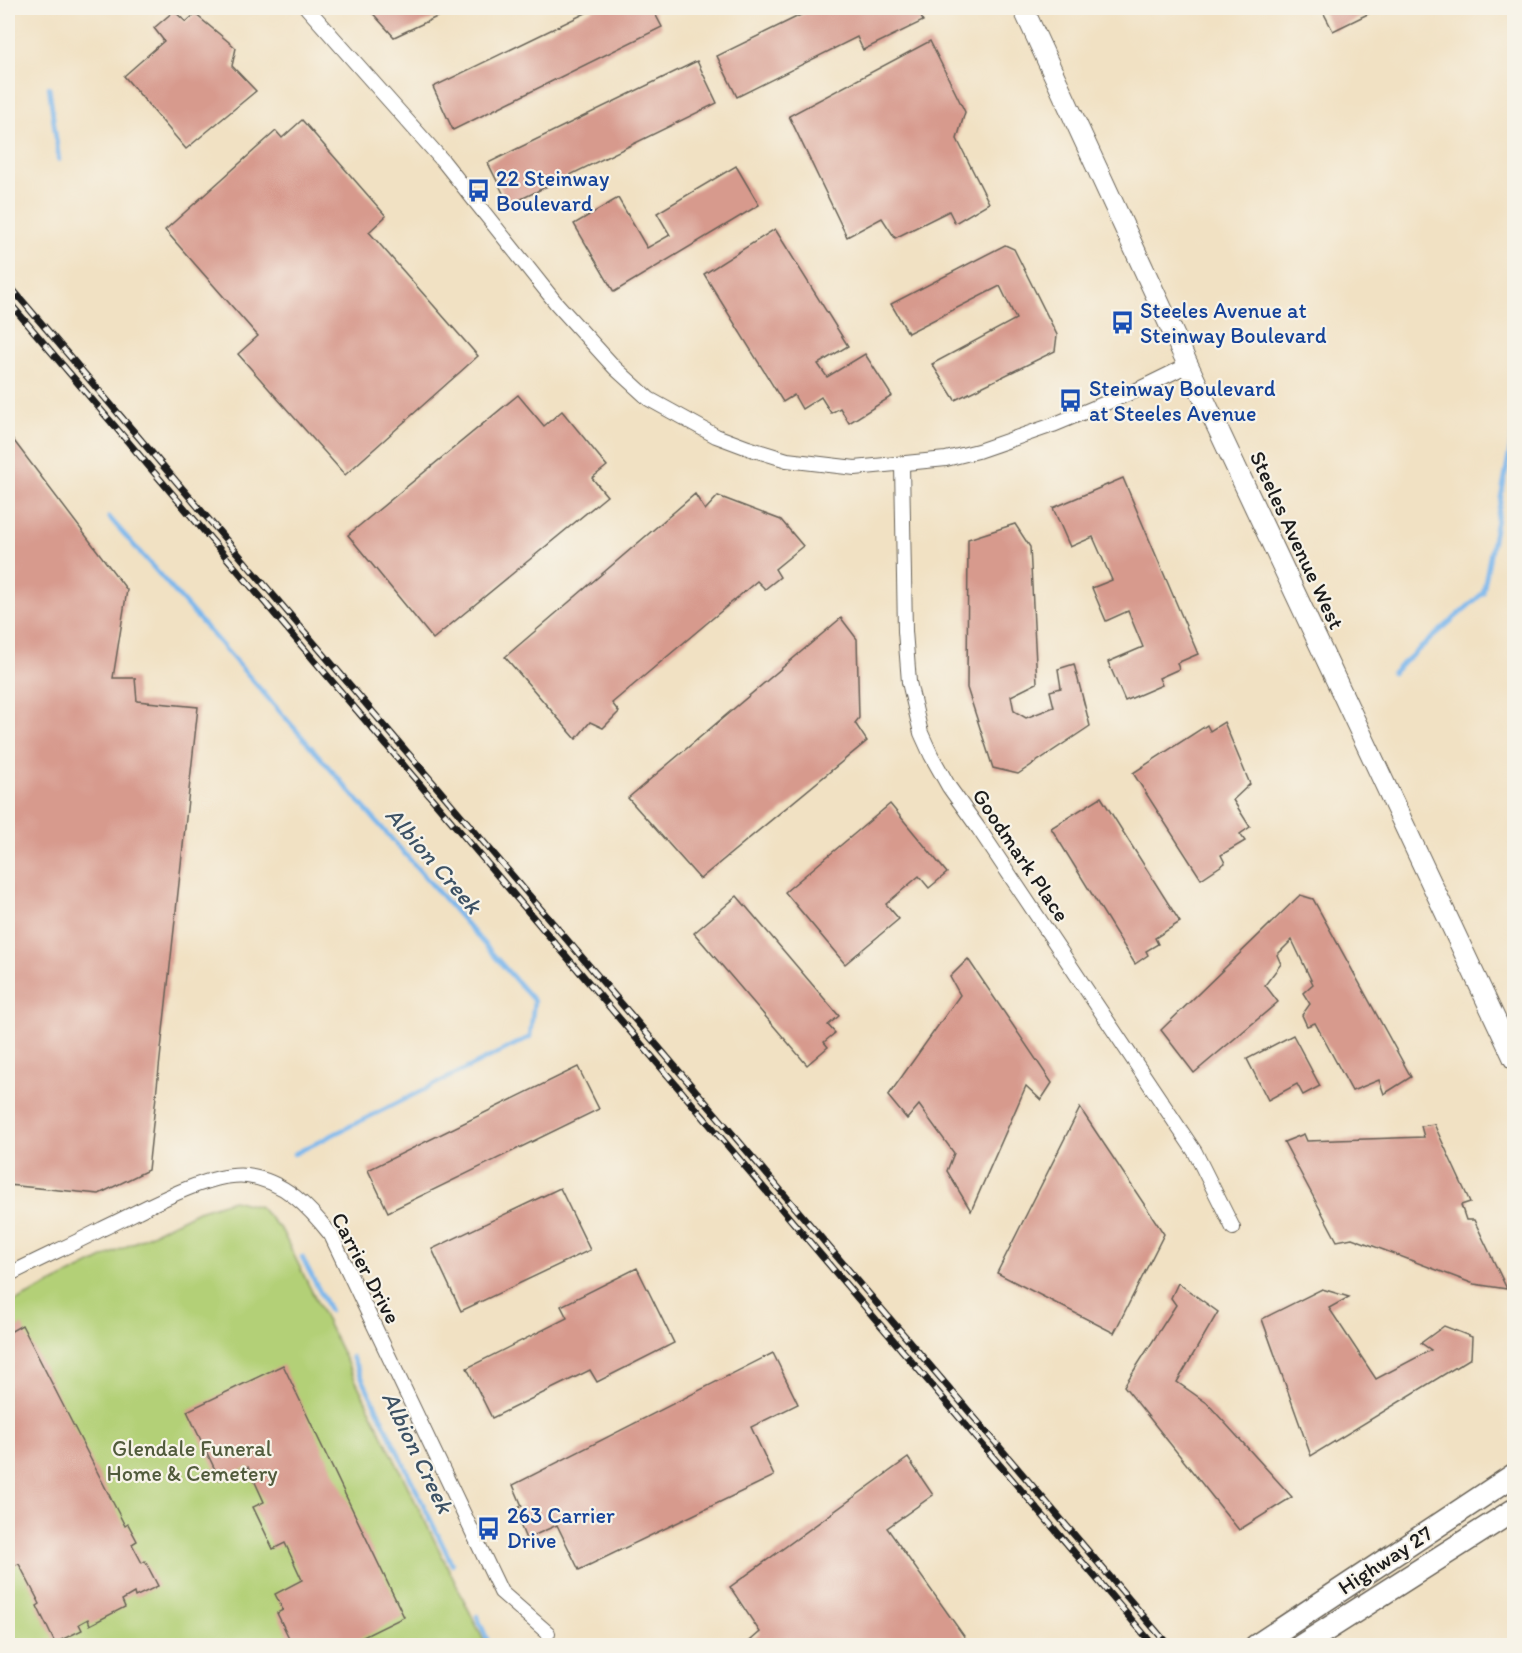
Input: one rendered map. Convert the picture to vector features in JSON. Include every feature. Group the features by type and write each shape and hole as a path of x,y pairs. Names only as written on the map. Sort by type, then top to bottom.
{"main road":[{"name":"Steeles Avenue West","path":"1023,8 1188,365 1515,1059"},
{"name":"Highway 27","path":"1257,1645 1515,1475"},
{"name":"Highway 27","path":"1301,1646 1515,1510"}],"street":[{"path":"307,8 442,160 556,303 615,368 649,399 716,436 787,460 855,468 946,459 1012,439 1137,390 1188,365"},
{"name":"Goodmark Place","path":"902,465 909,682 921,733 949,787 1195,1152 1233,1228"},
{"name":"Carrier Drive","path":"8,1275 179,1193 224,1178 246,1176 261,1180 293,1195 312,1211 331,1235 501,1592 548,1633"}],"green space":[{"name":"Glendale Funeral Home & Cemetery","path":"233,1200 260,1207 282,1231 486,1645 8,1646 8,1305 198,1211"}],"building":[{"path":"368,8 456,8 394,37"},
{"path":"596,8 652,8 662,27 453,130 433,87"},
{"path":"815,8 917,8 923,21 863,50 857,37 737,97 717,56"},
{"path":"1321,8 1380,8 1333,31"},
{"path":"174,11 186,22 195,14 236,48 232,66 256,91 186,149 124,76 164,41 154,28"},
{"path":"930,41 965,112 957,139 989,203 955,223 949,211 895,238 882,218 847,237 789,116"},
{"path":"697,61 717,103 509,205 488,163"},
{"path":"302,120 386,216 369,232 478,356 345,475 238,354 258,336 165,230 276,131 282,138"},
{"path":"736,166 759,205 614,292 574,224 618,198 647,248 670,235 657,213"},
{"path":"775,229 848,346 818,364 827,377 865,354 892,396 849,423 840,408 831,413 821,397 802,409 794,395 783,402 704,274"},
{"path":"1005,245 1014,249 1057,335 1055,351 955,400 932,364 1016,319 1000,286 908,333 891,304"},
{"path":"518,395 544,426 562,411 607,466 592,478 607,496 433,639 348,535"},
{"path":"8,433 127,590 113,678 135,678 137,701 198,707 148,1170 99,1194 8,1185"},
{"path":"1123,478 1198,654 1177,663 1179,669 1159,678 1162,685 1125,701 1108,662 1143,647 1128,611 1106,621 1092,588 1112,580 1093,537 1070,547 1053,508"},
{"path":"695,494 705,510 718,496 781,520 803,546 775,569 780,577 765,589 757,581 612,703 619,712 603,728 590,722 576,739 505,657"},
{"path":"1015,524 1030,547 1037,683 1011,696 1014,711 1026,718 1054,707 1050,691 1061,688 1058,669 1074,664 1090,726 1018,774 993,768 967,688 968,539"},
{"path":"841,618 857,639 859,718 855,723 867,741 700,879 628,798"},
{"path":"1224,722 1250,784 1233,800 1250,827 1240,834 1245,841 1221,855 1225,863 1201,879 1133,773 1207,725 1210,731"},
{"path":"1101,797 1180,922 1155,938 1158,944 1146,951 1148,955 1135,964 1051,828"},
{"path":"890,804 947,873 929,888 919,876 886,904 899,919 845,964 785,892"},
{"path":"1300,895 1313,899 1411,1077 1384,1094 1379,1080 1352,1091 1315,1023 1307,1026 1302,1015 1310,1004 1303,993 1313,984 1292,940 1277,955 1281,964 1265,985 1278,1002 1194,1073 1161,1030"},
{"path":"737,896 839,1016 828,1025 835,1033 824,1042 828,1047 807,1065 694,933"},
{"path":"968,959 1052,1083 1041,1100 1026,1086 971,1211 947,1171 954,1153 919,1105 907,1119 888,1096 960,995 950,977"},
{"path":"1293,1035 1320,1086 1303,1095 1297,1084 1268,1100 1247,1059"},
{"path":"578,1067 599,1109 388,1212 368,1170"},
{"path":"1080,1108 1164,1234 1114,1333 997,1273"},
{"path":"1434,1124 1470,1202 1461,1205 1466,1220 1474,1220 1507,1289 1474,1284 1352,1238 1337,1241 1284,1142 1304,1134 1307,1141 1424,1137 1421,1126"},
{"path":"560,1188 590,1250 461,1311 432,1249"},
{"path":"637,1268 674,1343 597,1382 590,1370 492,1418 467,1368 567,1318 561,1306"},
{"path":"1178,1283 1218,1312 1177,1382 1207,1403 1292,1497 1239,1530 1124,1386 1176,1305 1171,1298"},
{"path":"1322,1289 1349,1297 1329,1308 1376,1379 1431,1350 1421,1343 1444,1326 1472,1337 1471,1358 1311,1456 1262,1319"},
{"path":"22,1325 125,1526 128,1524 137,1541 132,1544 142,1563 145,1561 158,1586 135,1597 134,1593 122,1600 125,1607 90,1625 88,1619 79,1624 82,1630 55,1643 37,1606 40,1604 19,1564 15,1565 8,1551 8,1333"},
{"path":"773,1353 798,1404 751,1427 774,1476 579,1570 557,1525 526,1539 514,1510 522,1506 513,1485"},
{"path":"283,1365 404,1617 345,1646 301,1646 300,1643 293,1646 277,1613 283,1610 275,1594 302,1580 285,1543 273,1549 253,1507 264,1502 248,1467 220,1480 187,1411"},
{"path":"908,1458 933,1495 887,1528 971,1646 744,1646 760,1632 730,1587"}],"waterway":[{"path":"49,87 59,160"},
{"path":"1392,673 1483,593 1514,428"},
{"name":"Albion Creek","path":"109,517 534,1001 530,1037 294,1154"},
{"name":"Albion Creek","path":"302,1257 330,1311"},
{"name":"Albion Creek","path":"352,1357 452,1564"},
{"name":"Albion Creek","path":"477,1616 490,1646"}],"railway":[{"path":"8,284 1169,1646"},
{"path":"8,301 1154,1646"}],"place":[{"name":"22 Steinway Boulevard","path":"478,191"},
{"name":"Steeles Avenue at Steinway Boulevard","path":"1122,323"},
{"name":"Steinway Boulevard at Steeles Avenue","path":"1071,401"},
{"name":"263 Carrier Drive","path":"489,1528"}]}
